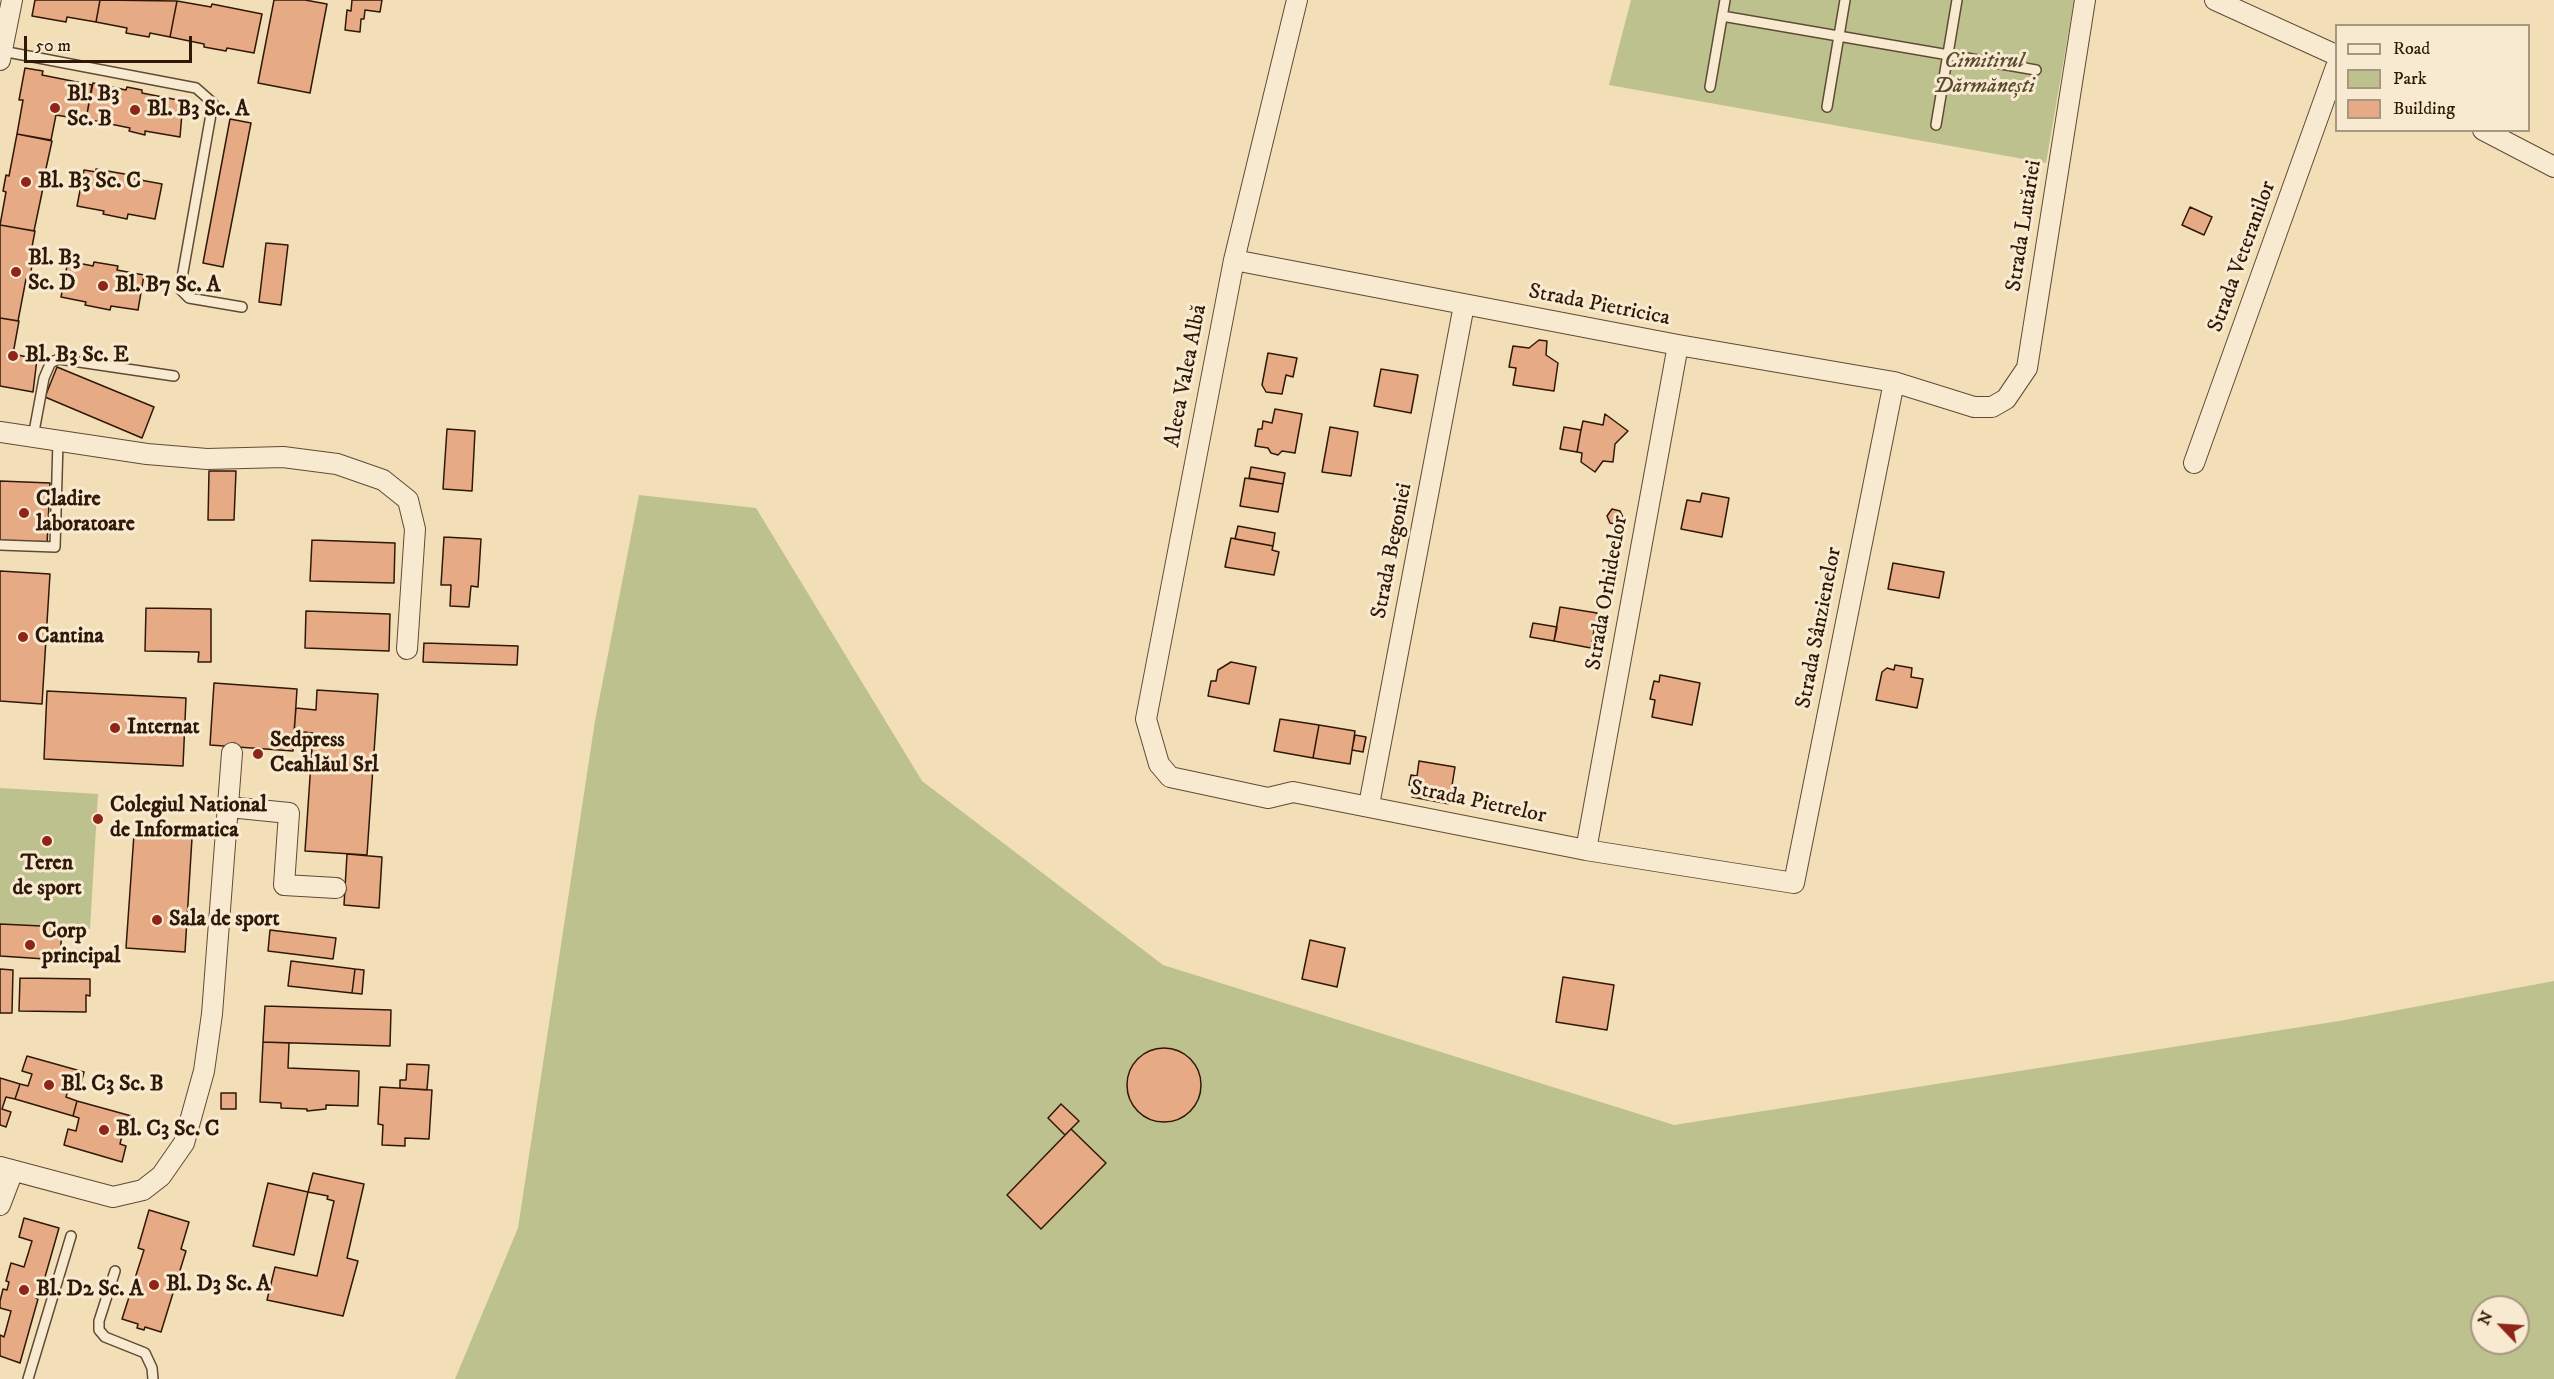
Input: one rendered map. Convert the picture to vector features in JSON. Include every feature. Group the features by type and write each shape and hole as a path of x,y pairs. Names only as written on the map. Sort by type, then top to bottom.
{"street":[{"path":"1,55 12,0"},
{"name":"Aleea Valea Albă","path":"1159,764 1146,719 1234,260 1297,0"},
{"name":"Strada Lutăriei","path":"1954,402 1974,407 1992,407 2006,399 2026,368 2085,0"},
{"path":"2215,0 2335,54"},
{"name":"Strada Veteranilor","path":"2194,463 2335,73"},
{"path":"2487,132 2554,167"},
{"name":"Strada Pietricica","path":"1234,260 1678,345 1894,382 1954,402"},
{"name":"Strada Begoniei","path":"1369,805 1464,305"},
{"name":"Strada Orhideelor","path":"1586,850 1678,345"},
{"name":"Strada Sânzienelor","path":"1794,883 1894,382"},
{"path":"0,432 147,454 207,459 293,459 337,464 383,480 408,500 415,529 407,649"},
{"path":"0,1205 6,1169 113,1197 144,1190 161,1176 184,1143 204,1071 212,1014 232,753"},
{"name":"Strada Pietrelor","path":"1159,764 1170,777 1268,798 1293,792 1369,805 1586,850 1794,883"},
{"path":"229,807 289,813 284,885 336,888"}],"lane":[{"path":"1710,87 1725,0"},
{"path":"1827,107 1845,0"},
{"path":"1936,125 1957,0"},
{"path":"1722,16 2036,70"},
{"path":"1,55 196,88 213,103 180,289 189,298 242,307"},
{"path":"33,437 44,378 50,364 54,361 59,359 174,376"},
{"path":"0,545 55,547 58,441"},
{"path":"28,1379 71,1236"},
{"path":"115,1271 99,1321 99,1330 105,1337 145,1353 152,1368 153,1379"}],"green space":[{"name":"Cimitirul Dărmănești","path":"1631,0 2074,0 2046,163 1609,85"},
{"path":"639,495 756,508 922,781 1163,965 1674,1125 2339,1021 2554,981 2554,1379 455,1379 518,1228 595,721"},
{"name":"Teren de sport","path":"0,788 98,794 90,929 0,924"}],"building":[{"path":"35,0 100,0 96,22 67,17 66,22 32,16"},
{"path":"100,0 177,1 170,37 150,33 149,37 126,33 127,28 96,22"},
{"path":"274,0 305,0 327,4 310,93 258,83"},
{"path":"352,0 382,0 380,12 365,10 364,19 361,19 360,32 345,30 347,10 351,11"},
{"path":"177,1 211,7 212,4 262,14 254,53 204,47 204,44 170,37"},
{"name":"Bl. B3 Sc. B","path":"25,68 43,71 42,75 92,85 86,120 56,115 51,140 17,134 23,100 19,100"},
{"name":"Bl. B3 Sc. A","path":"93,83 126,90 127,87 142,90 142,93 183,101 180,137 145,131 145,135 129,131 130,128 86,119"},
{"path":"230,119 251,123 223,267 203,263"},
{"name":"Bl. B3 Sc. C","path":"17,134 52,141 45,173 49,174 46,189 43,188 34,231 0,225 6,192 3,191 6,175 9,176"},
{"path":"96,169 136,176 135,179 162,184 155,219 128,214 127,219 103,214 104,211 77,206 84,170 96,172"},
{"path":"2190,207 2212,217 2204,235 2182,225"},
{"name":"Bl. B3 Sc. D","path":"0,225 35,231 29,263 32,264 30,280 26,279 18,321 0,318"},
{"path":"266,243 288,245 281,305 259,302"},
{"name":"Bl. B7 Sc. A","path":"68,261 93,266 94,262 118,266 117,270 144,275 138,310 111,306 110,310 61,297"},
{"name":"Bl. B3 Sc. E","path":"0,318 19,321 13,354 37,359 33,392 0,386"},
{"path":"1539,340 1547,341 1546,355 1558,363 1554,391 1513,385 1516,368 1509,367 1513,346 1529,348"},
{"path":"1268,353 1297,358 1293,377 1286,375 1282,394 1266,392 1262,385"},
{"path":"57,367 154,407 142,438 45,397"},
{"path":"1381,369 1418,375 1411,413 1374,406"},
{"path":"1275,409 1302,414 1295,453 1282,451 1278,455 1271,453 1268,448 1255,446 1258,429 1262,429 1263,421 1272,423"},
{"path":"1605,414 1628,431 1615,444 1613,462 1603,461 1595,472 1581,462 1582,453 1577,452 1583,421 1603,425"},
{"path":"1330,427 1358,432 1351,476 1322,472"},
{"path":"1564,427 1581,430 1577,452 1560,449"},
{"path":"447,429 475,431 472,491 443,489"},
{"path":"1251,467 1285,473 1283,484 1249,478"},
{"path":"209,471 236,471 234,520 208,520"},
{"path":"1245,478 1283,484 1278,512 1240,506"},
{"name":"Cladire laboratoare","path":"0,481 50,483 47,545 0,543"},
{"path":"1702,493 1729,498 1722,537 1681,529 1687,500 1700,502"},
{"path":"1612,509 1620,511 1623,517 1618,525 1610,523 1607,516"},
{"path":"1238,526 1275,533 1273,546 1235,539"},
{"path":"444,537 481,539 478,587 471,586 469,607 450,606 451,585 441,585"},
{"path":"1231,538 1273,546 1272,550 1279,552 1274,575 1225,567"},
{"path":"312,540 395,543 394,583 310,581"},
{"path":"1893,563 1944,572 1939,598 1888,589"},
{"name":"Cantina","path":"0,571 50,574 42,704 0,701"},
{"path":"1560,607 1597,613 1591,648 1554,641"},
{"path":"146,608 211,609 211,662 198,662 199,652 145,651"},
{"path":"306,611 390,614 389,651 305,648"},
{"path":"1533,623 1557,627 1554,641 1530,637"},
{"path":"424,643 518,646 517,665 423,662"},
{"path":"1231,662 1256,667 1249,704 1208,696 1211,681 1216,681 1218,670"},
{"path":"1895,665 1912,668 1911,677 1923,679 1917,708 1876,700 1882,672 1887,668 1894,670"},
{"path":"1660,675 1700,683 1692,725 1652,717 1655,700 1650,699 1654,681 1659,682"},
{"path":"214,683 297,689 293,751 210,745"},
{"path":"317,690 378,694 367,855 305,851 313,733 294,731 296,708 316,710"},
{"name":"Internat","path":"47,691 186,698 183,766 44,759"},
{"path":"1280,719 1319,725 1313,758 1274,751"},
{"path":"1319,725 1355,731 1350,764 1313,758"},
{"path":"1355,735 1366,737 1363,752 1352,750"},
{"path":"1419,761 1455,767 1449,804 1412,797 1414,786 1409,785 1411,775 1417,776"},
{"name":"Sala de sport","path":"134,834 192,838 185,952 126,948"},
{"path":"347,854 382,857 379,908 344,905"},
{"name":"Corp principal","path":"0,924 62,927 60,960 0,956"},
{"path":"270,930 336,938 333,959 268,951"},
{"path":"1310,940 1345,948 1337,987 1302,979"},
{"path":"291,961 355,969 352,993 288,986"},
{"path":"0,969 13,970 12,1013 0,1013"},
{"path":"355,969 364,970 362,994 352,993"},
{"path":"1563,977 1614,985 1607,1030 1556,1022"},
{"path":"20,978 90,979 90,996 86,995 86,1012 19,1011"},
{"path":"265,1006 391,1010 390,1046 263,1042"},
{"path":"263,1042 289,1043 288,1068 359,1071 358,1106 326,1105 326,1109 307,1111 307,1109 281,1108 281,1103 260,1102"},
{"path":"1164,1048 1185,1054 1195,1064 1201,1085 1195,1106 1185,1116 1164,1122 1143,1116 1133,1106 1127,1085 1133,1064 1143,1054"},
{"name":"Bl. C3 Sc. B","path":"27,1056 84,1072 80,1087 70,1084 66,1097 77,1101 73,1116 15,1099 20,1084 28,1086 32,1074 22,1071"},
{"path":"407,1064 429,1065 427,1090 400,1088 400,1080 406,1080"},
{"path":"0,1078 20,1084 15,1099 6,1097 2,1109 11,1112 6,1127 0,1125"},
{"path":"380,1087 432,1090 429,1139 405,1138 405,1146 382,1145 383,1125 378,1124"},
{"path":"221,1093 236,1093 236,1109 221,1109"},
{"name":"Bl. C3 Sc. C","path":"77,1101 135,1117 130,1133 123,1131 120,1144 126,1146 122,1162 64,1145 68,1129 76,1131 79,1118 73,1116"},
{"path":"1061,1104 1079,1121 1065,1135 1048,1118"},
{"path":"1071,1129 1106,1163 1041,1229 1007,1195"},
{"path":"313,1173 364,1184 347,1258 358,1261 343,1316 267,1300 275,1267 317,1276 334,1201 327,1199 328,1196 308,1192"},
{"path":"268,1183 308,1192 294,1255 253,1246"},
{"name":"Bl. D3 Sc. A","path":"149,1210 189,1222 181,1249 186,1251 161,1332 145,1327 144,1330 137,1328 138,1324 122,1319 144,1250 138,1248"},
{"name":"Bl. D2 Sc. A","path":"24,1218 59,1228 41,1291 38,1290 36,1298 38,1299 20,1363 0,1356 0,1335 4,1337 11,1311 0,1308 0,1301 3,1289 7,1290 9,1282 6,1281 11,1263 24,1267 32,1241 19,1237"}],"place":[{"name":"Bl. B3 Sc. B","path":"55,108"},
{"name":"Bl. B3 Sc. A","path":"135,110"},
{"name":"Bl. B3 Sc. C","path":"26,182"},
{"name":"Bl. B3 Sc. D","path":"16,272"},
{"name":"Bl. B7 Sc. A","path":"103,286"},
{"name":"Bl. B3 Sc. E","path":"13,356"},
{"name":"Cladire laboratoare","path":"24,513"},
{"name":"Cantina","path":"23,637"},
{"name":"Internat","path":"115,728"},
{"name":"Sedpress Ceahlăul Srl","path":"258,754"},
{"name":"Colegiul National de Informatica","path":"98,819"},
{"name":"Teren de sport","path":"47,841"},
{"name":"Sala de sport","path":"157,920"},
{"name":"Corp principal","path":"30,945"},
{"name":"Bl. C3 Sc. B","path":"49,1085"},
{"name":"Bl. C3 Sc. C","path":"104,1130"},
{"name":"Bl. D3 Sc. A","path":"154,1285"},
{"name":"Bl. D2 Sc. A","path":"24,1290"}]}
